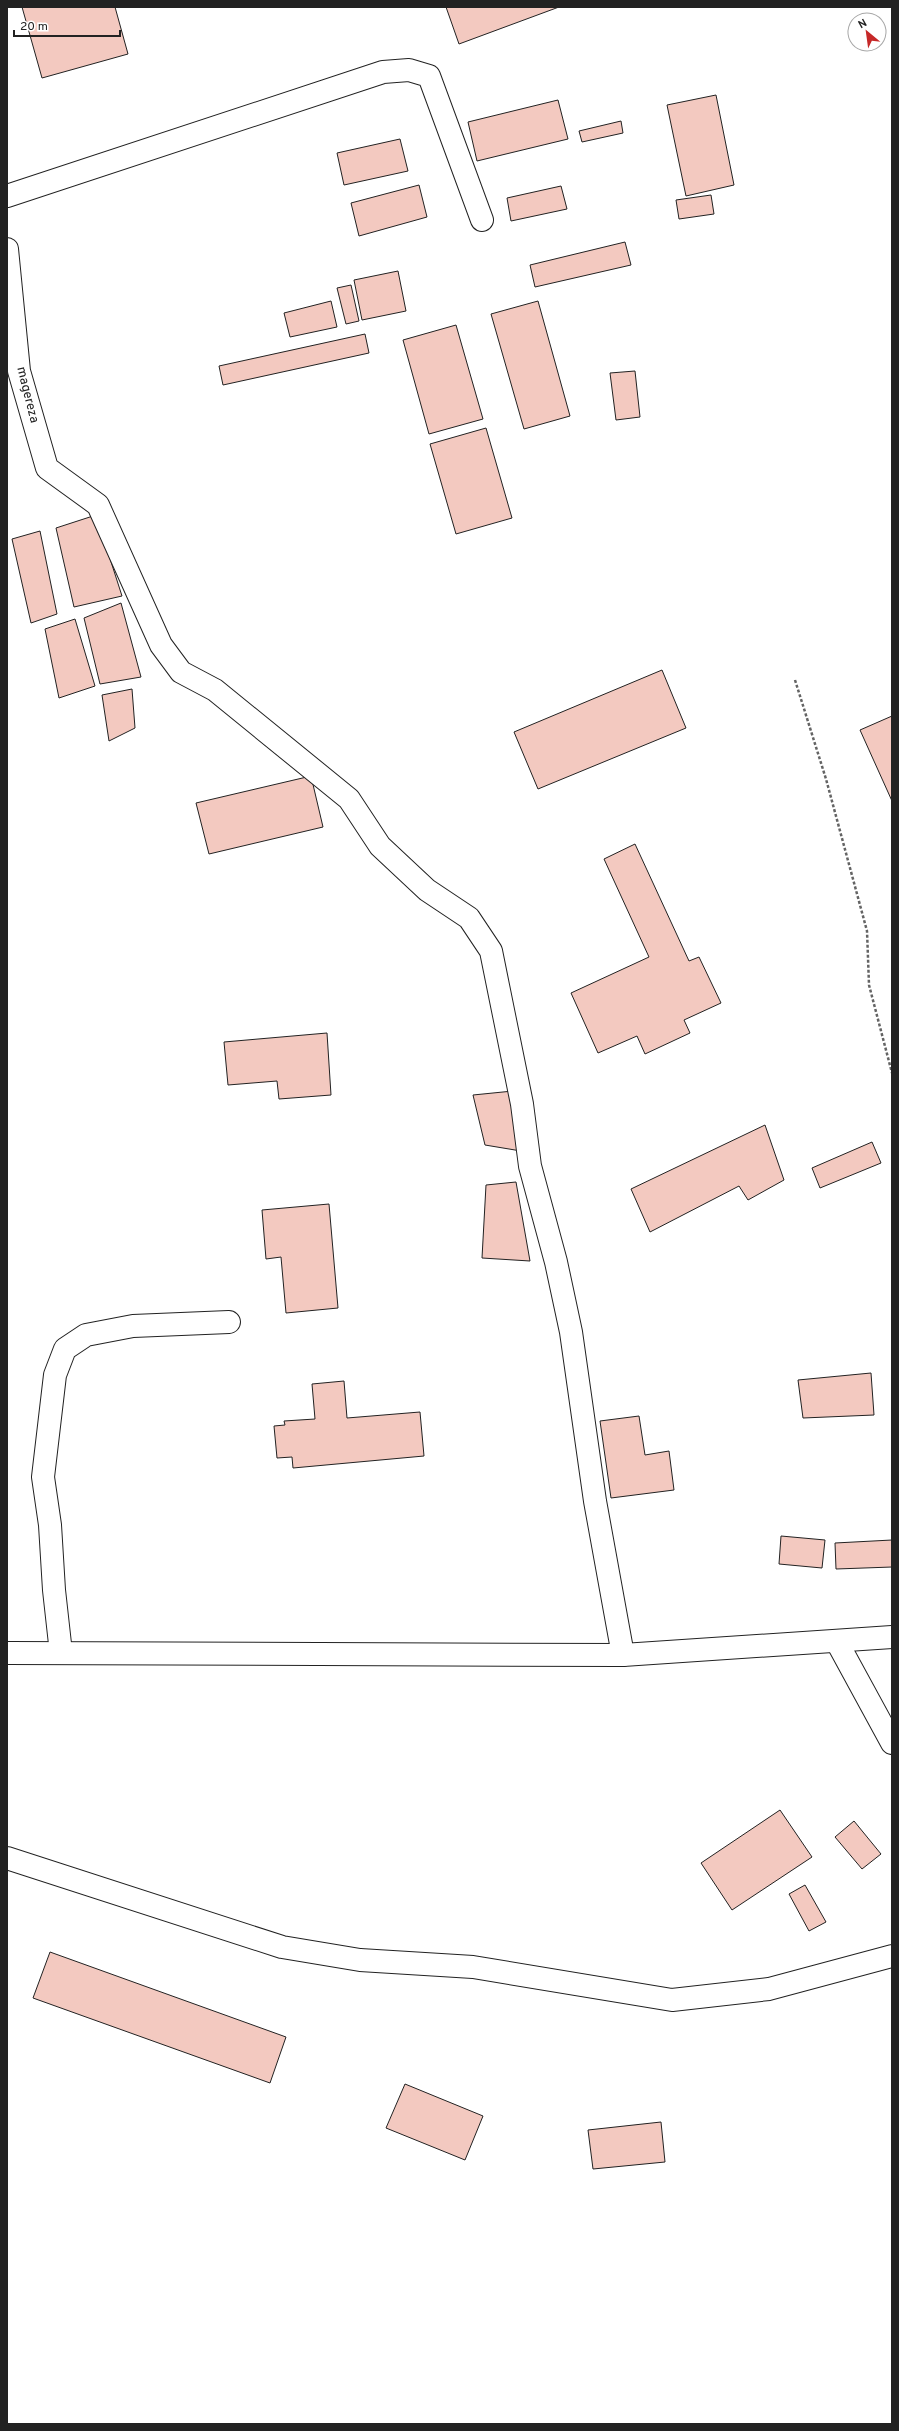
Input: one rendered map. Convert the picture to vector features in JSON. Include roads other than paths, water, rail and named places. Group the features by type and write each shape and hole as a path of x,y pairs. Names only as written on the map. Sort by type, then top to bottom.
{"street":[{"path":"7,196 383,72 409,70 429,76 482,220"},
{"name":"magereza","path":"7,249 19,370 47,468 98,506 161,645 181,672 215,690 349,799 380,846 427,890 469,918 491,951 522,1104 530,1166 556,1262 571,1332 595,1500 624,1655"},
{"path":"61,1653 54,1590 50,1525 43,1477 55,1375 65,1349 86,1335 133,1326 229,1322"},
{"path":"7,1653 624,1655 836,1642 892,1637"},
{"path":"836,1642 892,1743"},
{"path":"7,1858 282,1947 360,1960 473,1967 672,2000 769,1989 892,1956"}]}
